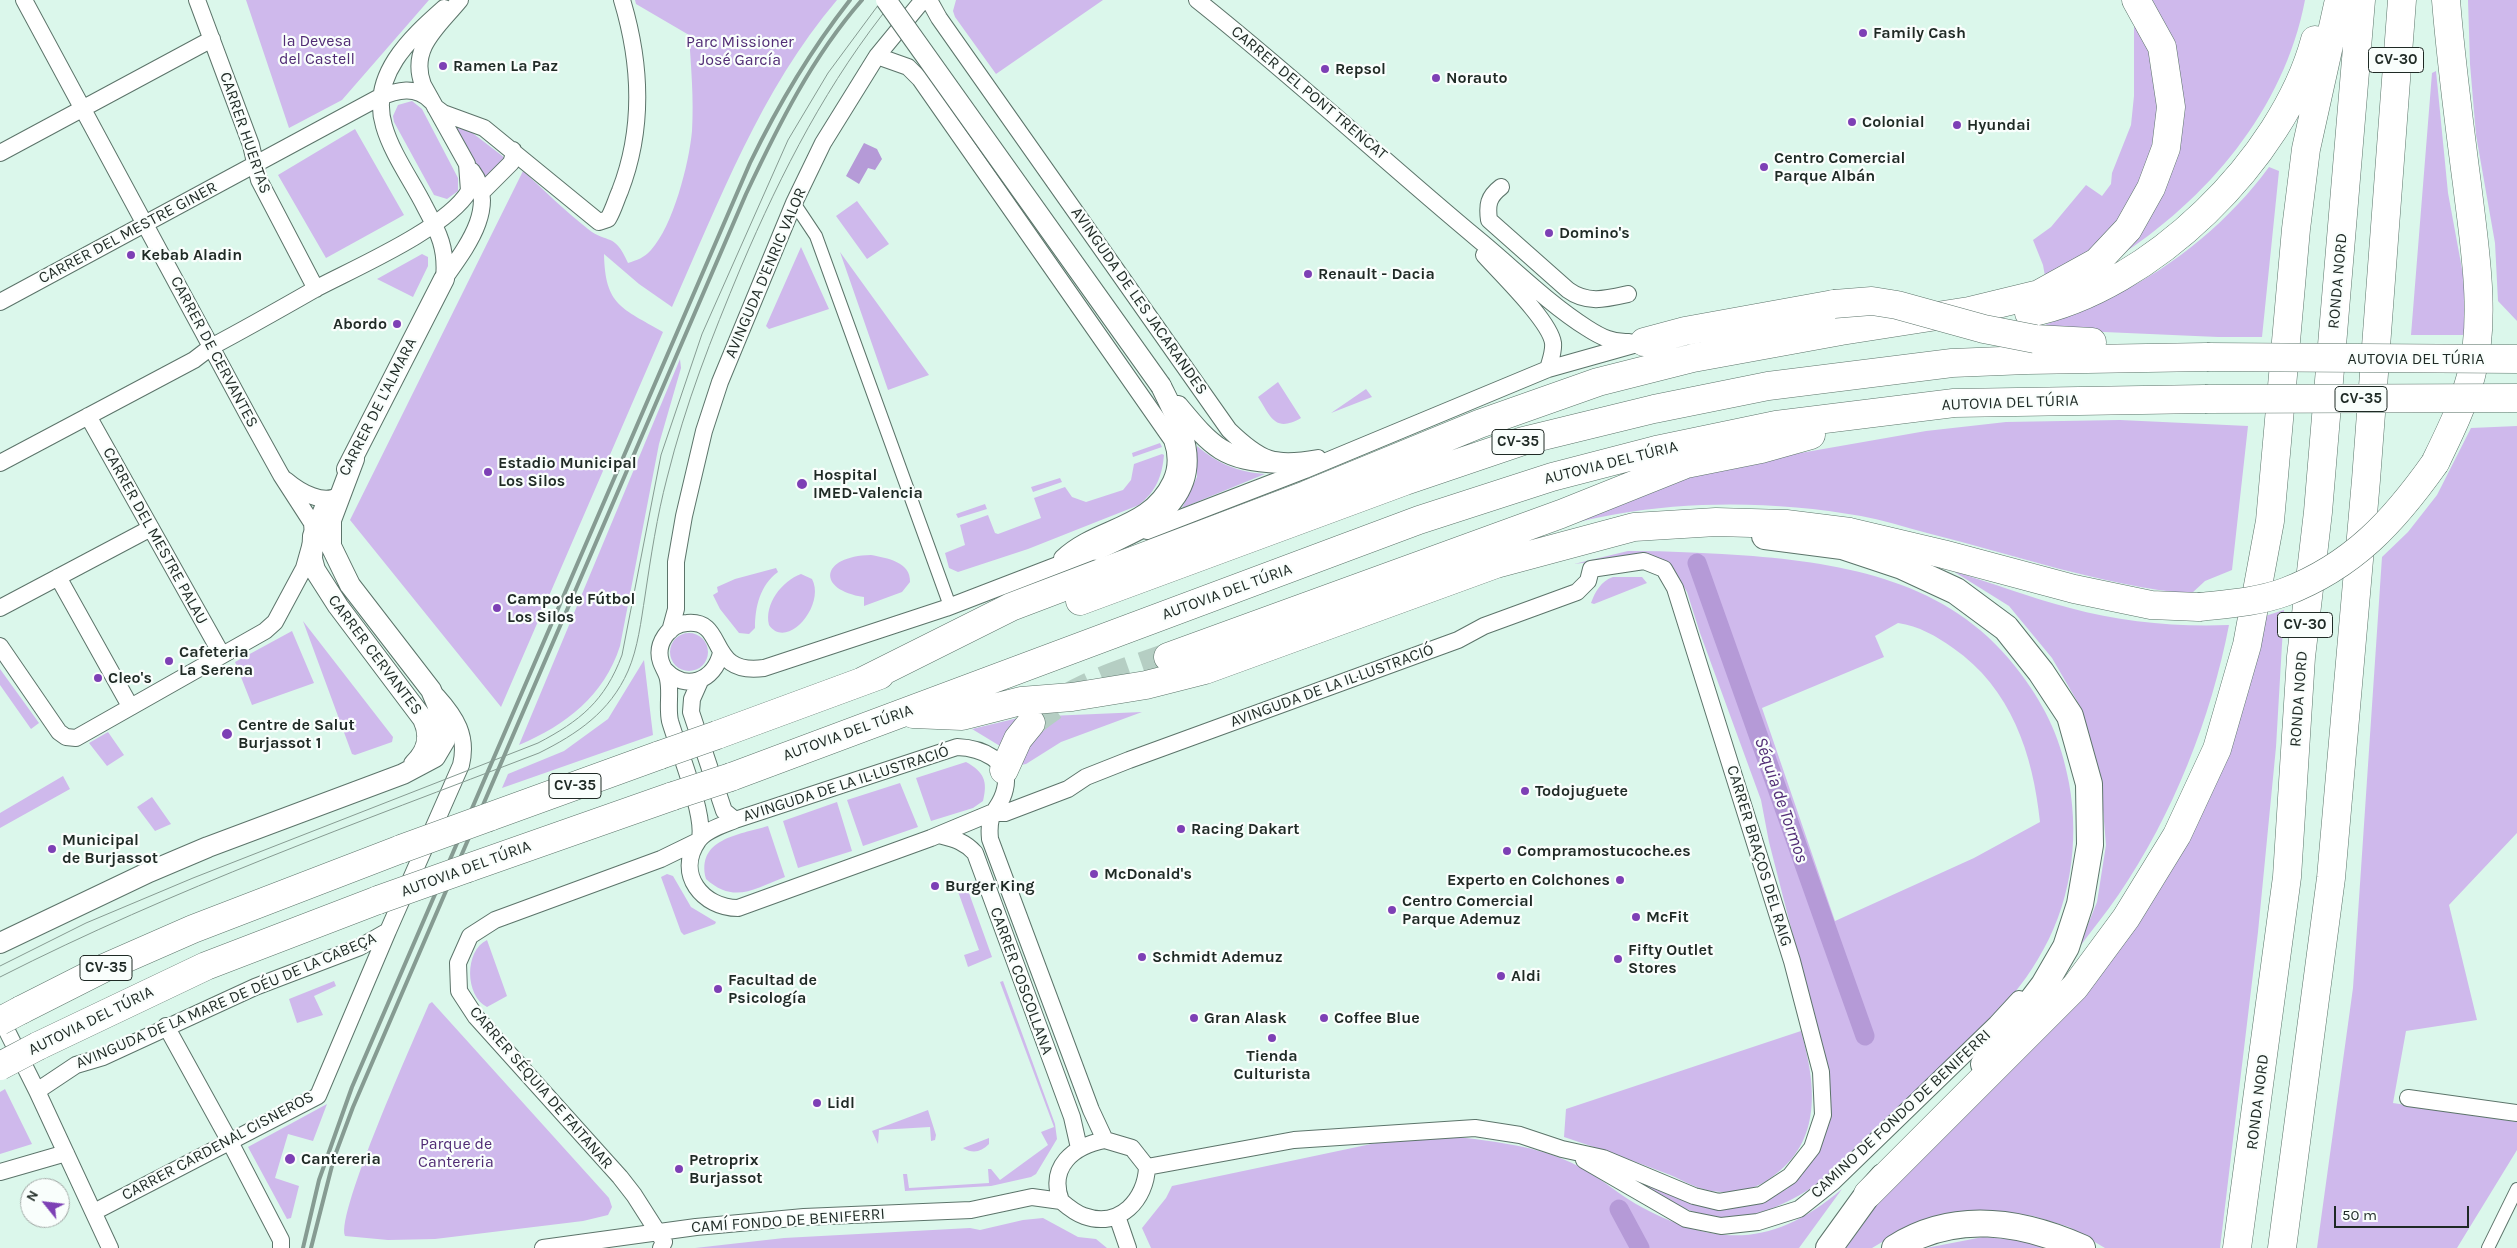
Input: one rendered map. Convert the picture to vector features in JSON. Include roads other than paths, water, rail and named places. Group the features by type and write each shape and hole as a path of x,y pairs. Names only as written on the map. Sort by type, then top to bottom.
{"highway":[{"path":"863,681 1011,607 1306,495 1479,424 1598,382 1692,358 1841,331 1969,311 2039,294 2097,262 2128,229 2151,188 2166,148 2171,107 2162,47 2136,0"},
{"path":"1897,323 1973,324 2041,310 2080,296 2115,279 2197,222 2251,163 2293,96 2312,52 2325,0"},
{"path":"1868,1194 2075,988 2126,918 2177,835 2217,749 2247,645 2270,521 2296,229 2306,148 2339,0"},
{"name":"RONDA NORD","path":"2237,1248 2287,877 2301,657 2318,512 2361,0"},
{"name":"CV-30","path":"2283,1244 2331,878 2366,480 2402,0"},
{"path":"900,714 962,716 1021,702 1072,697 1146,685 1205,670 1496,564 1634,528 1716,522 1786,524 1850,532 2084,591 2151,605 2199,608 2241,602 2284,592 2334,568 2374,538 2411,496 2434,462 2456,422 2472,374 2478,327 2478,271 2451,62 2446,0"},
{"path":"1644,342 1685,331 1834,304 1872,301 1897,305 1984,329 2035,339 2161,347 2208,357"},
{"name":"AUTOVIA DEL TÚRIA","path":"7,1016 104,968 193,929 401,849 1522,441 1636,413 1768,386 1952,363 2208,357 2517,359"},
{"name":"AUTOVIA DEL TÚRIA","path":"0,1066 206,966 270,940 468,868 730,777 1419,520 1552,477 1656,450 1776,426 1954,403 2205,399 2517,398"},
{"path":"1168,657 1561,514 1686,464 1762,449 1894,410"},
{"path":"1004,770 1018,740 1031,724"}],"main road":[{"path":"1559,547 1719,534 1785,537 1842,546 1902,566 1956,591 2006,628 2041,672 2070,716 2089,784 2090,845 2080,904 2066,946 2044,985 1992,1056 1868,1194 1829,1248"},
{"path":"1895,1248 1913,1236 1948,1227 1996,1222 2045,1232 2082,1248"}],"street":[{"name":"CARRER DE CERVANTES","path":"24,0 281,475 312,523 313,536 308,563"},
{"name":"CARRER HUERTAS","path":"197,0 251,145 262,186 316,289"},
{"name":"CARRER DE L'ALMARA","path":"444,279 444,246 386,132 381,108 384,81 401,50 420,29 452,0"},
{"path":"460,0 425,43 418,60 419,74 433,104 467,164 476,176 482,192 511,163 514,154 512,150"},
{"name":"CARRER DEL MESTRE GINER","path":"0,302 383,96 396,91 410,90 419,92 443,113 484,128 599,222 604,221 610,216 630,163 636,134 638,110 630,25 622,0"},
{"name":"AVINGUDA DE LES JACARANDES","path":"886,0 1161,386 1200,432 1220,450 1241,459 1280,463"},
{"name":"AVINGUDA D'ENRIC VALOR","path":"670,631 676,609 678,549 710,407 794,203 823,143 877,56 923,0"},
{"name":"AVINGUDA DE LES JACARANDES","path":"929,0 942,22 1229,430 1249,449 1280,463"},
{"name":"CARRER DEL PONT TRENCAT","path":"1197,0 1283,69 1446,212"},
{"path":"0,153 212,39"},
{"path":"877,56 908,67 920,79 1172,440 1175,448 1176,470 1166,493 1148,512 1082,542 1052,567"},
{"path":"0,464 194,360 211,347 434,224 459,206 470,191 467,164"},
{"path":"1500,187 1491,194 1487,207 1489,220 1568,290 1579,298 1589,300 1628,294"},
{"name":"CARRER DE L'ALMARA","path":"313,536 335,497 444,279 464,253 475,232 480,213 482,192"},
{"path":"794,203 816,236 950,606"},
{"path":"1446,212 1587,328 1616,343 1644,342"},
{"path":"1446,212 1535,312 1548,330 1553,342 1548,369"},
{"path":"690,874 691,853 699,840 701,820 670,720 669,685 660,652 661,643 670,631 679,625 693,623 702,625 711,631 724,658 736,666 764,668 950,606 1255,490 1548,369 1644,342"},
{"name":"AVINGUDA DE LES JACARANDES","path":"1097,550 1156,520 1179,492 1186,475 1187,447 1178,420 1161,386"},
{"name":"CARRER DEL MESTRE PALAU","path":"88,416 222,656"},
{"path":"1280,463 1334,455 1382,438"},
{"path":"0,943 149,872 208,847 403,774 435,757 444,740 444,721 431,690 350,585 336,557 330,538 335,497 296,488 281,475"},
{"path":"0,608 151,528"},
{"path":"0,646 59,732 66,737 76,738 266,631 275,622 308,563 322,561 350,585"},
{"name":"AVINGUDA DE LA IL·LUSTRACIÓ","path":"690,874 697,890 704,897 720,906 738,908 939,835 991,813 1005,813 1068,789 1086,777 1449,644 1484,626 1576,592 1588,581 1591,569 1644,561 1664,569"},
{"name":"CARRER CERVANTES","path":"308,563 428,729 428,742 422,757 403,774"},
{"name":"CARRER BRAÇOS DEL RAIG","path":"1664,569 1675,588 1792,961 1811,1028 1821,1072 1822,1115 1812,1148"},
{"name":"AVINGUDA D'ENRIC VALOR","path":"677,575 693,623"},
{"path":"58,577 130,706"},
{"path":"721,653 711,673 700,681 692,699 691,712 724,810 735,820"},
{"path":"665,670 680,681 700,681"},
{"name":"AVINGUDA DE LA MARE DE DÉU DE LA CABEÇA","path":"37,1091 66,1070 103,1057 166,1026 255,987 360,947 388,931 461,765 464,753 462,731 453,715 431,690"},
{"name":"AVINGUDA DE LA IL·LUSTRACIÓ","path":"470,936 495,920 661,859 735,820 957,747 983,752 995,759 1004,770"},
{"path":"991,813 1005,790 1004,770"},
{"name":"CARRER COSCOLLANA","path":"991,813 990,839 1091,1110 1105,1140"},
{"name":"CARRER COSCOLLANA","path":"939,835 959,840 967,845 975,854 1072,1117 1079,1148"},
{"path":"661,859 679,866 690,874"},
{"name":"CAMINO DE FONDO DE BENIFERRI","path":"1562,1149 1686,1219 1721,1226 1758,1222 1799,1209 1833,1182 2032,985 2055,951 2080,904"},
{"name":"CARRER CARDENAL CISNEROS","path":"94,1212 318,1096 388,931"},
{"name":"CARRER SÉQUIA DE FAITANAR","path":"470,936 458,963 459,991 476,1016 620,1177 658,1231"},
{"path":"7,1016 37,1091 107,1244"},
{"path":"166,1026 281,1240 281,1248"},
{"path":"2408,1098 2517,1113"},
{"name":"CAMINO DE FONDO DE BENIFERRI","path":"1147,1166 1294,1140 1475,1128 1520,1136 1562,1149 1603,1158 1694,1196 1719,1202 1762,1195 1790,1176 1812,1148"},
{"path":"1105,1140 1132,1148 1147,1166 1147,1178 1138,1200 1130,1209 1117,1216 1086,1217 1061,1201 1057,1180 1060,1169 1079,1148 1105,1140"},
{"path":"0,1172 66,1153"},
{"name":"CAMÍ FONDO DE BENIFERRI","path":"1032,1197 1057,1180"},
{"path":"2488,1248 2517,1189"},
{"name":"CAMÍ FONDO DE BENIFERRI","path":"543,1248 658,1231 804,1217 971,1210 1032,1197 1061,1201"},
{"path":"1117,1216 1128,1248"},
{"path":"658,1231 664,1242 662,1248"}],"waterway":[{"name":"Séquia de Tormos","path":"1697,563 1865,1036"},
{"path":"1619,1209 1640,1248"}],"tunnel":[{"path":"1031,723 1064,700 1096,683 1168,657"}],"tram line":[{"path":"0,966 86,923 193,878 538,743 579,718 589,708 608,685 622,655 661,455 702,334 788,140 828,73 882,0"},
{"path":"0,977 132,915 266,858 539,753 579,730 602,710 621,686 634,653 663,492 682,423 709,345 757,231 808,128 848,62 894,0"}],"railway":[{"path":"303,1248 319,1180 352,1087 750,163 796,79 821,39 850,0"},
{"path":"311,1248 334,1158 353,1107 746,194 797,93 827,45 862,0"}],"place":[{"name":"Family Cash","path":"1863,33"},
{"name":"Ramen La Paz","path":"443,66"},
{"name":"Repsol","path":"1325,69"},
{"name":"Norauto","path":"1436,78"},
{"name":"Colonial","path":"1852,122"},
{"name":"Hyundai","path":"1957,125"},
{"name":"Centro Comercial Parque Albán","path":"1764,167"},
{"name":"Domino's","path":"1549,233"},
{"name":"Kebab Aladin","path":"131,255"},
{"name":"Renault - Dacia","path":"1308,274"},
{"name":"Abordo","path":"397,324"},
{"name":"Estadio Municipal Los Silos","path":"488,472"},
{"name":"Hospital IMED-Valencia","path":"802,484"},
{"name":"Campo de Fútbol Los Silos","path":"497,608"},
{"name":"Cafeteria La Serena","path":"169,661"},
{"name":"Cleo's","path":"98,678"},
{"name":"Centre de Salut Burjassot 1","path":"227,734"},
{"name":"Todojuguete","path":"1525,791"},
{"name":"Racing Dakart","path":"1181,829"},
{"name":"Municipal de Burjassot","path":"52,849"},
{"name":"Compramostucoche.es","path":"1507,851"},
{"name":"McDonald's","path":"1094,874"},
{"name":"Experto en Colchones","path":"1620,880"},
{"name":"Burger King","path":"935,886"},
{"name":"Centro Comercial Parque Ademuz","path":"1392,910"},
{"name":"McFit","path":"1636,917"},
{"name":"Schmidt Ademuz","path":"1142,957"},
{"name":"Fifty Outlet Stores","path":"1618,959"},
{"name":"Aldi","path":"1501,976"},
{"name":"Facultad de Psicología","path":"718,989"},
{"name":"Gran Alask","path":"1194,1018"},
{"name":"Coffee Blue","path":"1324,1018"},
{"name":"Tienda Culturista","path":"1272,1038"},
{"name":"Lidl","path":"817,1103"},
{"name":"Cantereria","path":"290,1159"},
{"name":"Petroprix Burjassot","path":"679,1169"}],"park label":[{"name":"la Devesa del Castell","path":"317,50"},
{"name":"Parc Missioner José García","path":"740,51"},
{"name":"Parque de Cantereria","path":"456,1153"}]}
